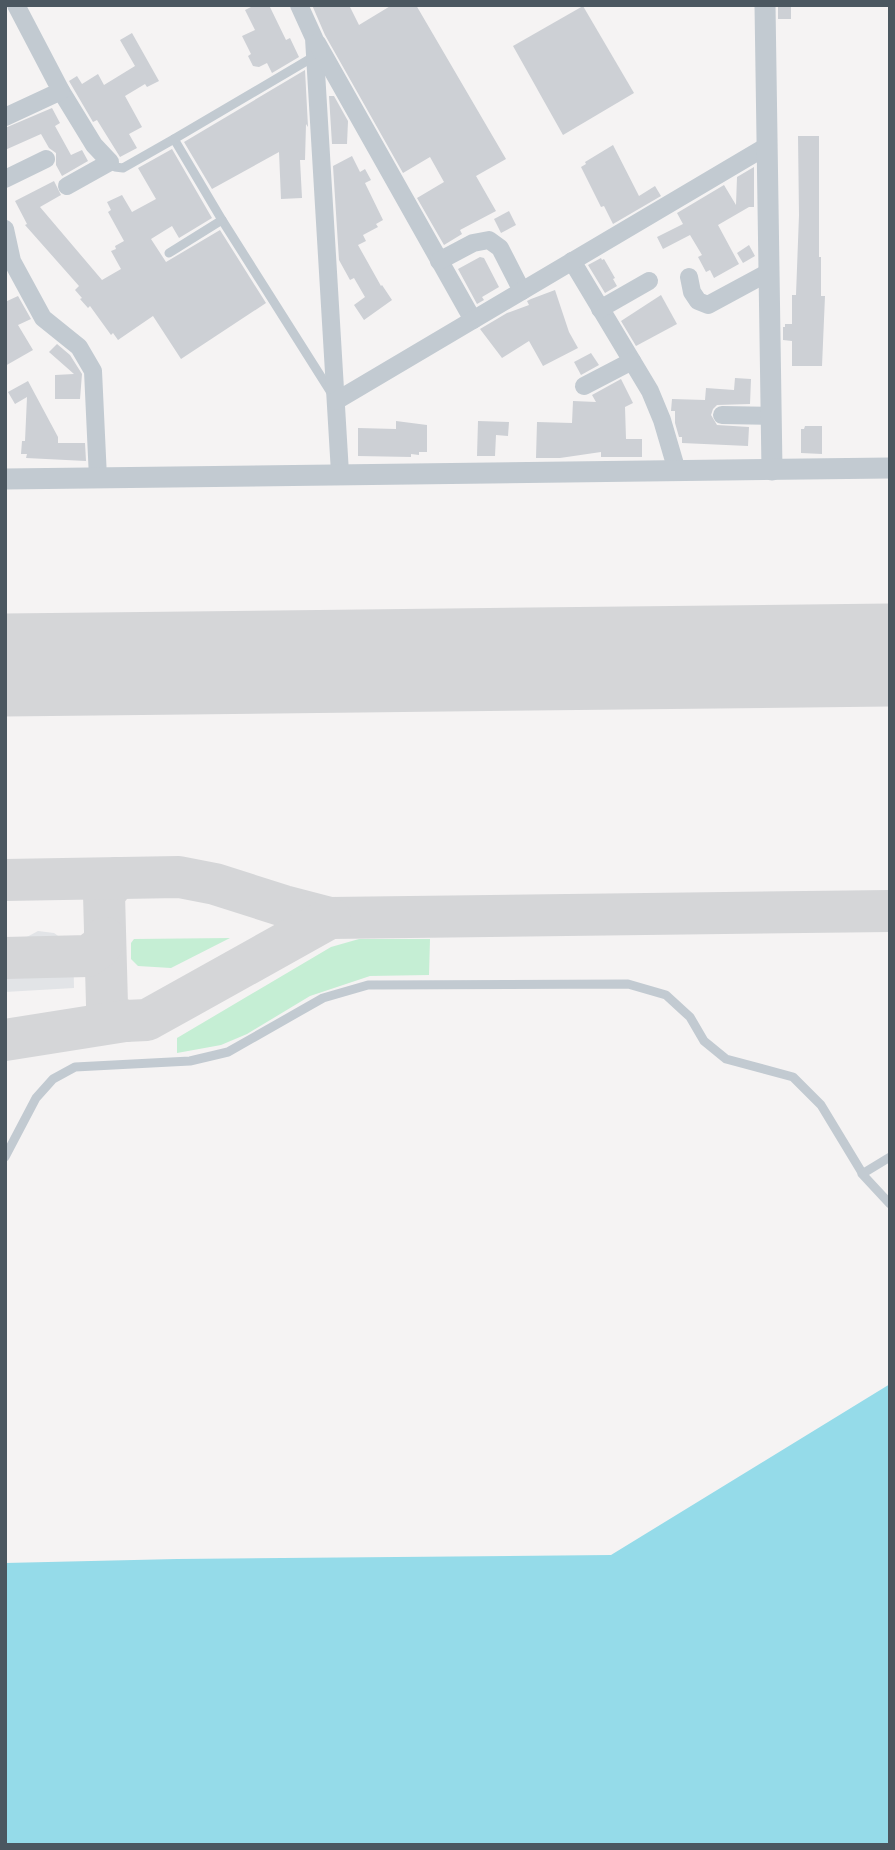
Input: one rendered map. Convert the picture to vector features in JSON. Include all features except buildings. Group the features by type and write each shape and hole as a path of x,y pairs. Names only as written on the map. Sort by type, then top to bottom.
{"street":[{"path":"16,5 61,91 94,145 110,162 67,186"},
{"path":"299,5 315,47 473,320"},
{"path":"765,5 772,470"},
{"path":"315,47 340,473"},
{"path":"5,117 61,91"},
{"path":"337,401 767,146"},
{"path":"5,179 46,159"},
{"path":"5,229 12,261 43,318 79,347 93,371 98,478"},
{"path":"439,261 473,243 489,240 500,248 522,291"},
{"path":"572,261 650,391 677,471"},
{"path":"689,277 692,292 698,301 708,305 769,272"},
{"path":"600,309 649,281"},
{"path":"583,386 632,361"},
{"path":"722,415 771,416"},
{"path":"5,479 890,468"}],"lane":[{"path":"110,162 115,167 123,168 174,139 315,47"},
{"path":"174,139 337,401"},
{"path":"169,253 222,220"},
{"path":"5,1157 36,1098 53,1079 75,1067 190,1061 228,1052 323,998 368,985 628,984 666,995 690,1017 704,1041 726,1059 793,1077 821,1105 862,1174 890,1204"},
{"path":"862,1174 890,1157"}],"shaded area":[{"path":"38,931 54,933 61,938 73,938 74,988 5,992 5,938 25,938"}],"green space":[{"path":"230,938 171,968 138,966 131,959 131,943 134,939"},
{"path":"359,939 430,939 429,975 370,976 310,996 247,1034 221,1045 177,1053 177,1038 331,947"}],"water":[{"path":"890,1384 890,1845 5,1845 5,1563 611,1555"}],"taxiway":[{"path":"5,880 179,877 215,884 330,918 890,911"},
{"path":"117,878 104,894 107,1005 113,1016 125,1021"},
{"path":"5,1040 147,1020 330,918"},
{"path":"5,958 88,956 100,947 105,938"}],"runway":[{"path":"5,665 890,655"}]}
